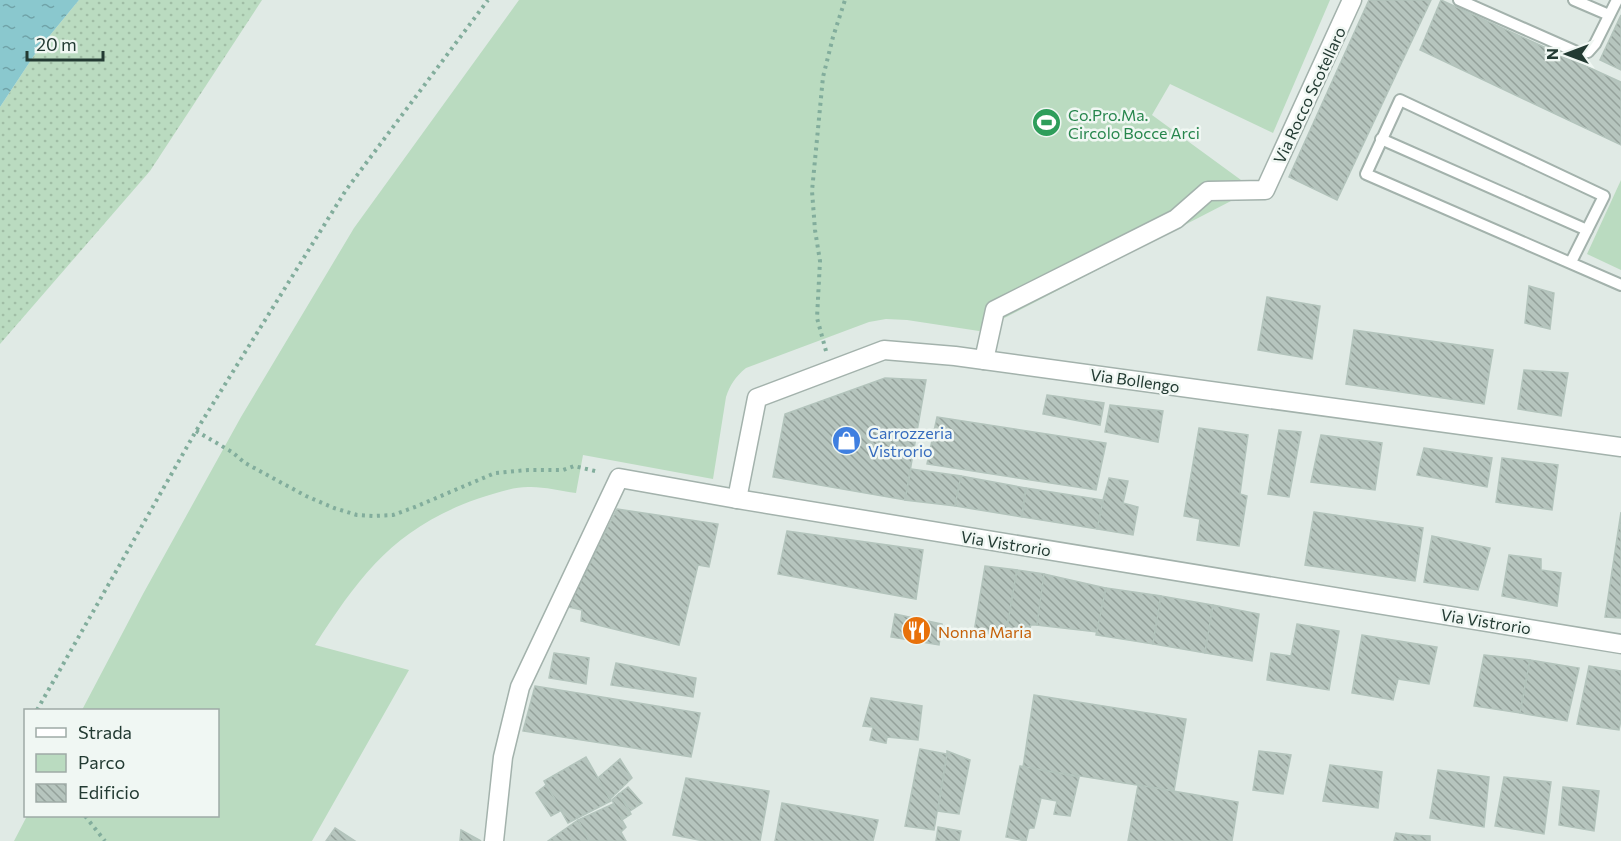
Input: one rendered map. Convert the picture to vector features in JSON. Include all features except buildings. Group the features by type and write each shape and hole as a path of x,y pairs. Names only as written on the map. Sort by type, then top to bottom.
{"street":[{"name":"Via Rocco Scotellaro","path":"984,360 994,310 1176,219 1208,191 1265,190 1352,0"},
{"name":"Via Bollengo","path":"737,499 757,398 884,350 984,360 1621,447"},
{"name":"Via Vistrorio","path":"620,478 1621,644"},
{"path":"494,841 503,757 520,687 620,478"}],"lane":[{"path":"1459,0 1579,53 1588,52 1595,44 1617,0"},
{"path":"1574,0 1609,15"},
{"path":"1571,262 1604,196 1400,100 1366,174 1621,285"},
{"path":"1381,139 1587,230"}],"path":[{"path":"38,709 196,431 346,190 488,0"},
{"path":"833,369 817,318 820,261 812,191 823,77 845,0"},
{"path":"196,431 232,452 245,463 306,496 357,515 393,515 495,473 563,470 574,466 620,478"},
{"path":"86,817 105,841"}],"green space":[{"path":"79,0 262,0 150,171 0,344 0,107 37,51"},
{"path":"519,0 1330,0 1273,133 1170,84 1152,115 1241,180 1231,201 979,331 886,319 869,322 746,368 733,381 726,397 713,479 583,455 576,493 531,487 504,491 448,511 423,524 402,539 364,576 315,645 409,670 312,841 14,841 26,817 219,817 219,709 83,709 241,417 354,228"},
{"path":"1621,180 1621,270 1587,254"}],"water":[{"path":"0,0 79,0 37,51 0,107"}],"place":[{"name":"Co.Pro.Ma. Circolo Bocce Arci","path":"1047,123"},
{"name":"Carrozzeria Vistrorio","path":"847,441"},
{"name":"Nonna Maria","path":"917,631"}]}
